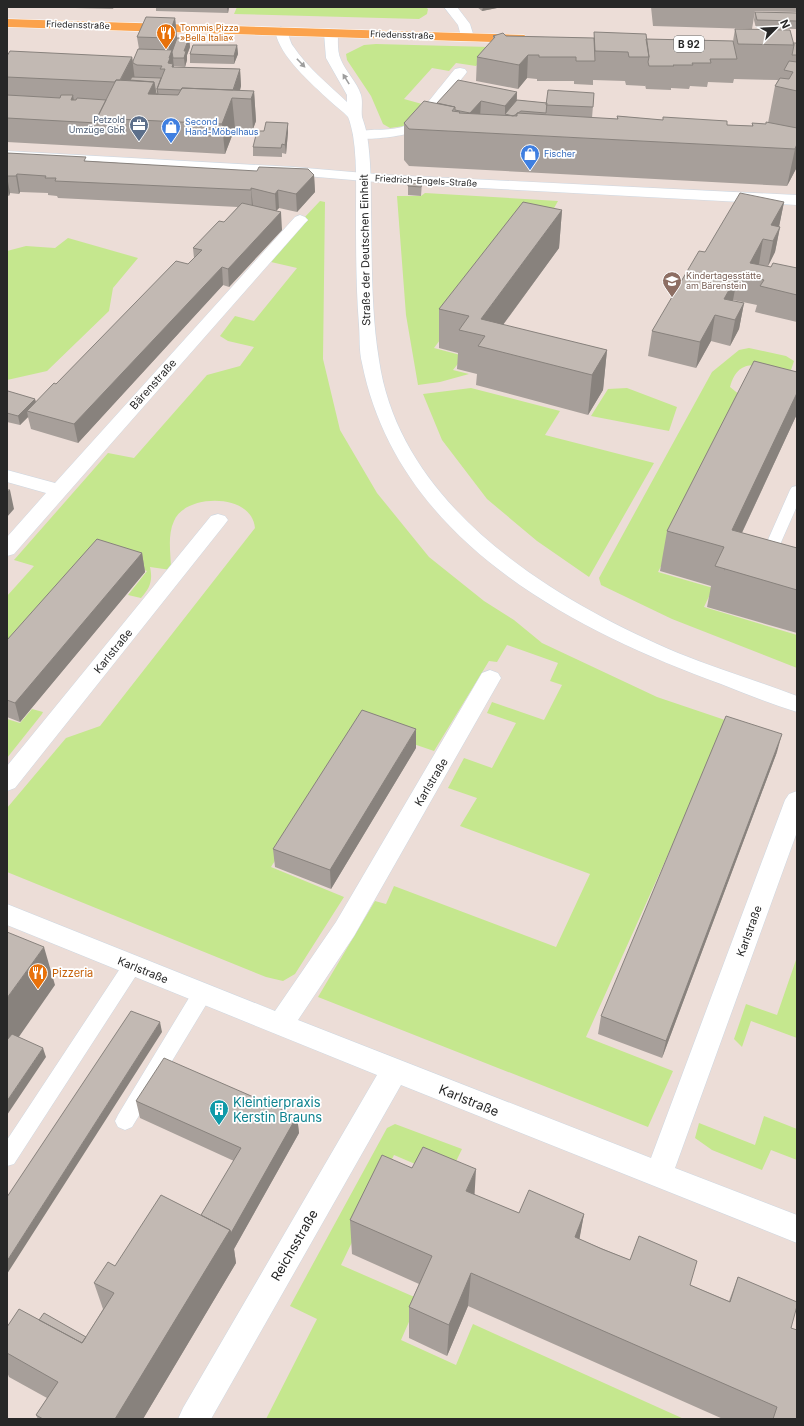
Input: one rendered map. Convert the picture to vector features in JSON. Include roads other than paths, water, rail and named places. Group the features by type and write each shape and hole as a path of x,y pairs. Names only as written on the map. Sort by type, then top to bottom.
{"main road":[{"name":"Friedensstraße","path":"7,23 535,39"}],"street":[{"path":"450,7 464,24 468,32 467,37"},
{"path":"281,31 283,40 288,49 320,84 355,116"},
{"name":"Straße der Deutschen Einheit","path":"331,33 333,58 354,96 355,116 360,135 363,178 364,284 370,362 381,404 394,436 411,466 433,496 462,527 496,558 541,591 604,626 671,658 797,704"},
{"path":"360,135 387,133 412,128 460,72"},
{"name":"Friedrich-Engels-Straße","path":"7,155 294,171 363,178 797,200"},
{"name":"Bärenstraße","path":"7,550 300,220"},
{"path":"7,476 59,490"},
{"name":"Karlstraße","path":"7,782 218,520"},
{"name":"Karlstraße","path":"280,1025 344,929 490,678"},
{"name":"Karlstraße","path":"659,1174 797,800"},
{"name":"Karlstraße","path":"7,914 394,1071 797,1229"},
{"name":"Reichsstraße","path":"194,1419 394,1071"}],"lane":[{"path":"797,490 763,567 797,576"},
{"path":"7,1157 132,966"},
{"path":"125,1121 202,994"}],"place":[{"name":"Tommis Pizza »Bella Italia«","path":"166,50"},
{"name":"Petzold Umzüge GbR","path":"139,142"},
{"name":"Second Hand-Möbelhaus","path":"171,144"},
{"name":"Fischer","path":"530,171"},
{"name":"Kindertagesstätte am Bärenstein","path":"672,298"},
{"name":"Pizzeria","path":"38,990"},
{"name":"Kleintierpraxis Kerstin Brauns","path":"219,1126"}]}
